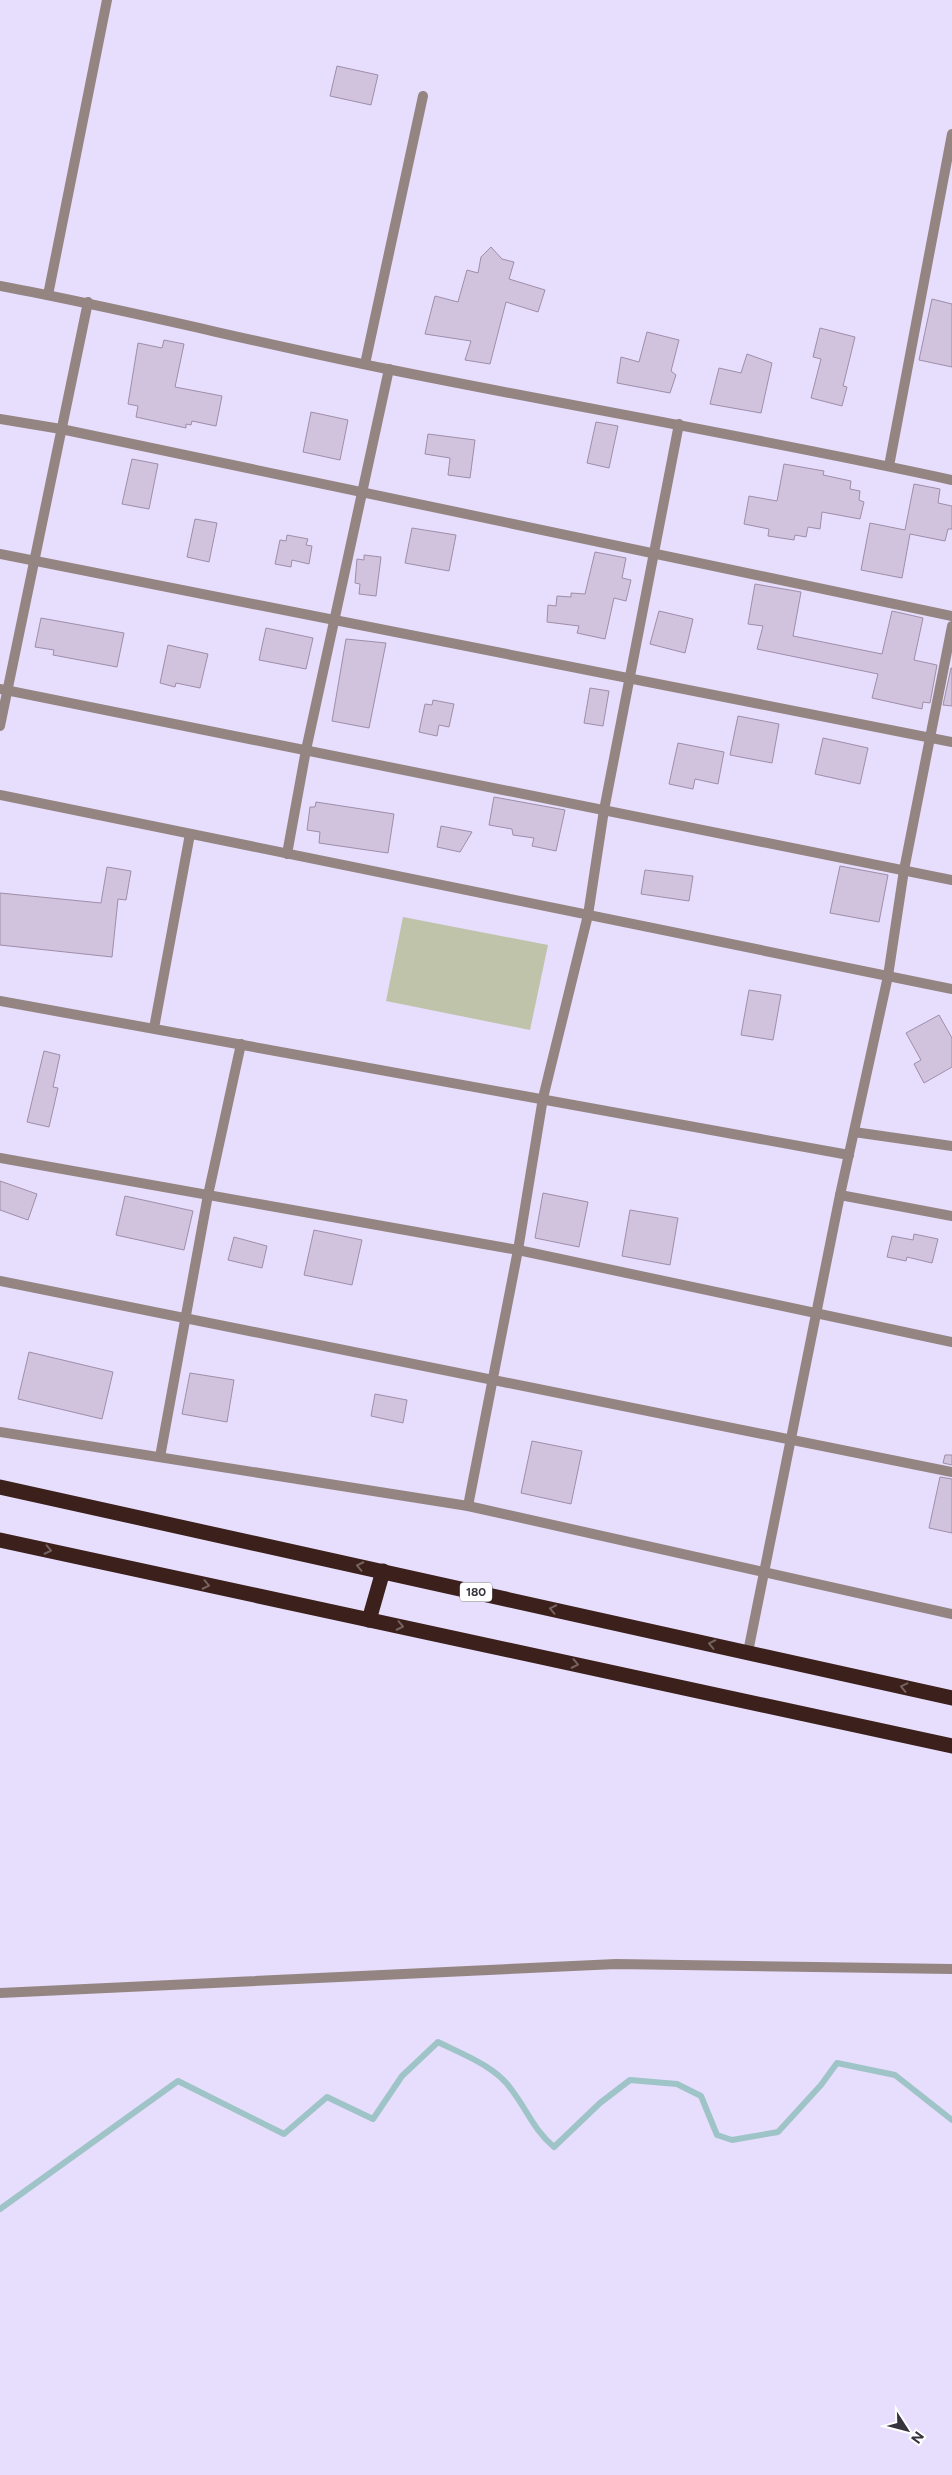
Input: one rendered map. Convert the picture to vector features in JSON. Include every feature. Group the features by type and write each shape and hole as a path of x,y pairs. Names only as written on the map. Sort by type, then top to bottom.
{"highway":[{"name":"180","path":"0,1487 952,1698"},
{"path":"0,1540 952,1746"},
{"path":"369,1620 383,1571"}],"street":[{"path":"48,295 107,0"},
{"path":"365,364 422,96"},
{"path":"889,466 952,134"},
{"path":"0,286 88,302 389,369 679,424 952,480"},
{"path":"0,726 3,690 34,560 88,302"},
{"path":"287,854 306,750 389,369"},
{"path":"0,419 61,429 952,616"},
{"path":"468,1506 518,1250 543,1098 588,915 604,810 679,424"},
{"path":"0,554 952,742"},
{"path":"748,1652 840,1194 888,976 904,870 952,626"},
{"path":"3,690 952,880"},
{"path":"0,795 952,988"},
{"path":"154,1028 190,834"},
{"path":"0,1001 849,1155"},
{"path":"160,1457 208,1195 241,1044"},
{"path":"854,1132 952,1146"},
{"path":"0,1158 518,1250 952,1342"},
{"path":"840,1194 952,1216"},
{"path":"0,1282 952,1472"},
{"path":"0,1432 468,1506 952,1614"},
{"path":"0,1993 616,1964 952,1969"}],"green space":[{"path":"403,917 548,945 530,1030 386,1001"}],"building":[{"path":"337,66 378,75 371,105 330,96"},
{"path":"491,247 502,259 514,262 509,279 545,290 538,312 506,302 490,364 465,360 471,341 425,334 435,296 458,302 467,270 478,273 481,257"},
{"path":"932,299 952,304 952,367 919,360"},
{"path":"820,328 855,337 843,386 847,387 842,406 811,398 821,359 813,357"},
{"path":"647,332 679,340 671,371 676,375 670,393 617,383 621,357 639,362"},
{"path":"164,340 184,344 175,387 222,396 216,426 192,421 191,425 186,424 186,428 136,417 138,406 128,404 138,343 162,348"},
{"path":"747,354 772,363 761,413 710,404 719,368 741,373"},
{"path":"311,412 348,420 340,460 303,452"},
{"path":"596,422 618,426 609,468 587,463"},
{"path":"428,434 475,440 470,478 448,475 450,458 425,454"},
{"path":"132,459 158,464 149,509 122,504"},
{"path":"784,464 824,471 823,475 851,481 850,489 860,491 859,500 864,502 860,519 822,512 820,529 808,527 806,537 795,535 794,540 768,536 769,529 744,524 749,496 777,501"},
{"path":"914,484 940,489 938,503 952,506 952,529 948,529 945,541 910,534 902,578 861,570 870,523 905,530"},
{"path":"195,519 217,523 209,562 187,557"},
{"path":"412,528 456,535 449,571 405,563"},
{"path":"287,535 308,539 306,545 312,546 309,564 292,560 291,567 275,564 280,540 286,541"},
{"path":"595,552 626,558 622,578 631,580 626,601 614,598 605,639 577,633 579,626 547,622 548,605 556,606 557,596 571,597 571,593 585,594"},
{"path":"364,555 381,557 376,596 359,594 360,584 355,583 357,559 364,560"},
{"path":"755,584 801,592 793,636 882,654 892,611 923,618 914,660 937,665 930,703 923,702 922,709 872,698 878,674 757,649 763,626 748,624"},
{"path":"659,611 693,619 685,653 650,644"},
{"path":"41,618 124,633 117,667 53,655 54,650 35,647"},
{"path":"266,628 313,638 306,669 259,660"},
{"path":"346,639 386,643 369,728 332,721"},
{"path":"168,645 208,654 200,688 176,683 175,687 160,683"},
{"path":"952,668 952,706 943,705"},
{"path":"590,688 609,691 603,726 584,723"},
{"path":"433,700 454,704 449,727 439,725 437,736 419,732 425,704 432,705"},
{"path":"738,716 779,724 772,763 730,755"},
{"path":"823,738 868,748 860,784 815,774"},
{"path":"678,743 724,752 718,784 695,779 693,789 669,784"},
{"path":"494,797 565,810 556,851 532,846 534,838 513,835 512,829 489,825"},
{"path":"316,802 394,814 388,853 319,843 320,832 307,830 310,807 315,807"},
{"path":"441,826 472,832 460,852 437,847"},
{"path":"840,866 888,875 879,922 830,913"},
{"path":"107,867 131,871 126,900 118,899 112,957 0,945 0,893 101,903"},
{"path":"645,870 693,876 689,901 641,894"},
{"path":"749,990 781,995 773,1040 741,1035"},
{"path":"939,1015 952,1038 952,1067 924,1083 914,1064 921,1060 906,1033"},
{"path":"44,1051 60,1055 53,1087 58,1088 49,1127 27,1122"},
{"path":"0,1181 37,1194 28,1220 0,1210"},
{"path":"543,1193 588,1202 579,1247 535,1238"},
{"path":"125,1196 193,1211 184,1250 116,1235"},
{"path":"630,1210 678,1218 670,1265 622,1256"},
{"path":"314,1230 362,1240 352,1285 304,1275"},
{"path":"914,1234 938,1239 932,1263 907,1257 906,1261 887,1257 892,1236 913,1240"},
{"path":"234,1237 267,1246 262,1268 228,1260"},
{"path":"29,1352 113,1372 102,1419 18,1399"},
{"path":"190,1373 234,1380 227,1422 182,1414"},
{"path":"375,1394 407,1400 403,1423 371,1416"},
{"path":"532,1441 582,1451 571,1504 521,1493"},
{"path":"945,1455 952,1455 952,1465 943,1463"},
{"path":"940,1477 952,1479 952,1533 929,1528"}],"waterway":[{"path":"0,2209 178,2081 284,2134 327,2097 373,2119 402,2076 438,2042 478,2061 504,2081 517,2097 531,2120 554,2147 600,2103 630,2080 677,2084 701,2096 717,2135 732,2140 778,2132 821,2085 837,2063 895,2075 952,2120"}]}
